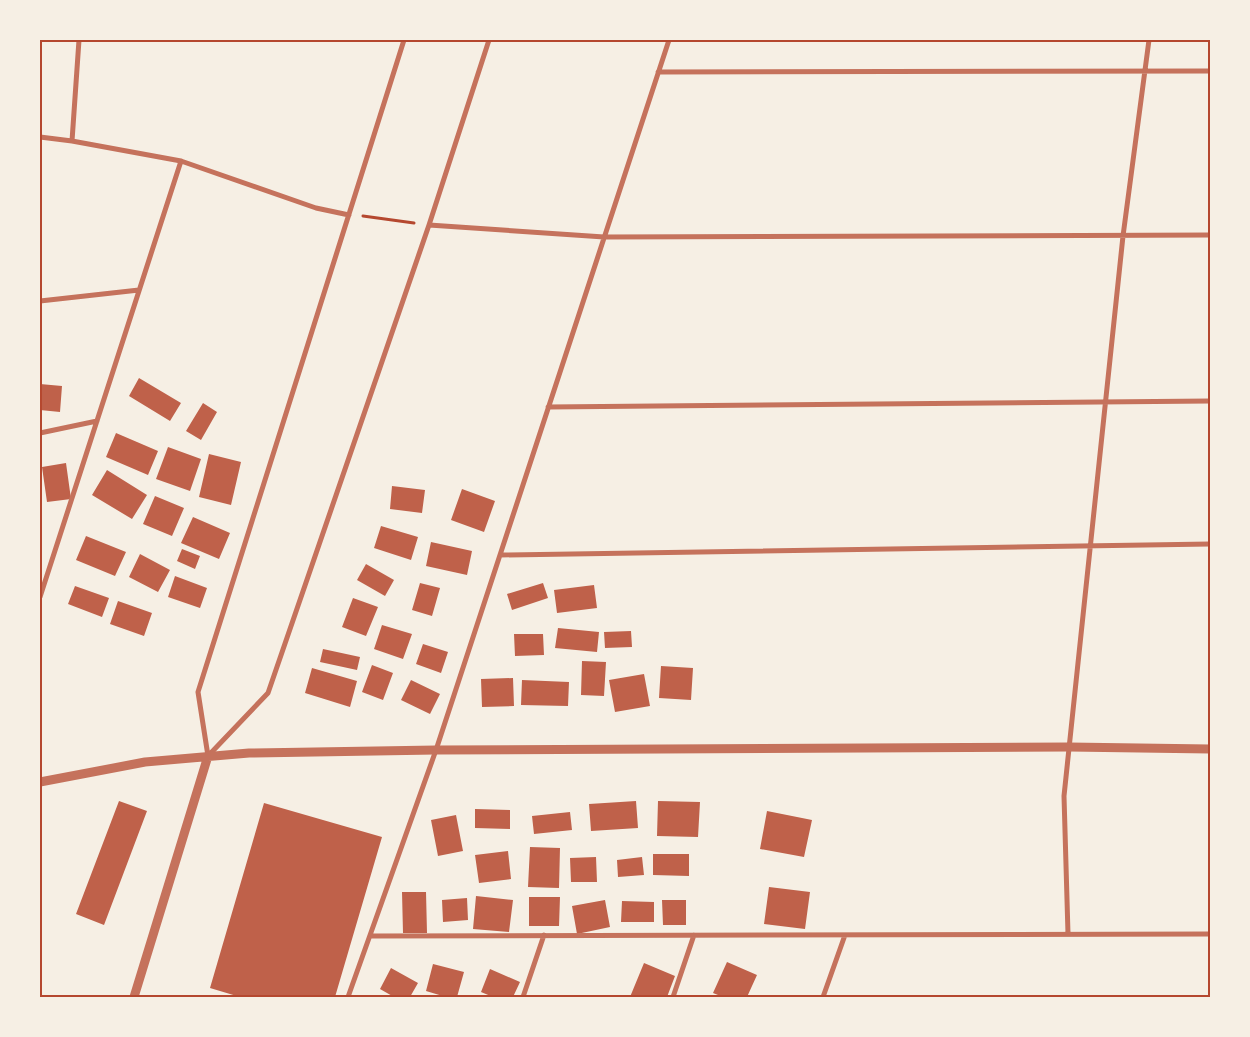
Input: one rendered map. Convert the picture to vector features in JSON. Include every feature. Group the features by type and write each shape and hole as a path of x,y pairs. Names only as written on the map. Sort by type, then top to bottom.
{"street":[{"path":"72,141 78,40"},
{"path":"134,997 208,756 198,692 404,40"},
{"path":"208,756 268,693 429,225 489,40"},
{"path":"348,997 436,750 669,40"},
{"path":"1068,934 1064,796 1123,236 1149,40"},
{"path":"658,72 1210,71"},
{"path":"40,137 181,161 316,208 349,215"},
{"path":"40,597 181,161"},
{"path":"429,225 604,237 1210,235"},
{"path":"40,301 139,290"},
{"path":"548,407 1210,401"},
{"path":"40,433 97,421"},
{"path":"500,555 1210,544"},
{"path":"40,782 145,762 208,756 276,753 436,750 1069,747 1210,749"},
{"path":"370,936 1210,934"},
{"path":"523,997 544,935"},
{"path":"673,997 694,935"},
{"path":"824,997 845,935"}],"path":[{"path":"349,215 429,225"}],"building":[{"path":"139,378 181,403 170,421 129,396"},
{"path":"40,384 62,386 60,412 40,410"},
{"path":"203,403 217,412 201,440 186,431"},
{"path":"116,433 158,451 148,475 106,457"},
{"path":"168,447 201,459 190,491 156,479"},
{"path":"209,454 241,462 231,505 199,497"},
{"path":"66,463 71,499 47,502 42,467"},
{"path":"107,470 147,495 132,519 92,495"},
{"path":"392,486 425,490 422,513 390,509"},
{"path":"462,489 495,501 484,532 451,520"},
{"path":"155,496 184,508 172,536 143,524"},
{"path":"193,517 230,533 219,559 181,543"},
{"path":"381,526 418,537 411,560 374,548"},
{"path":"86,536 126,552 115,576 76,560"},
{"path":"431,542 472,551 467,575 426,566"},
{"path":"182,549 200,556 195,569 177,561"},
{"path":"140,554 170,570 158,592 129,577"},
{"path":"366,564 394,580 385,596 357,580"},
{"path":"175,576 207,588 200,608 168,597"},
{"path":"420,583 440,588 432,616 412,610"},
{"path":"543,583 548,598 512,610 507,594"},
{"path":"594,585 597,608 557,613 554,590"},
{"path":"75,586 109,598 102,617 68,604"},
{"path":"353,598 378,607 366,636 342,627"},
{"path":"118,601 152,613 144,636 110,624"},
{"path":"382,625 412,634 403,659 374,649"},
{"path":"558,628 599,632 597,652 555,648"},
{"path":"631,631 632,647 605,648 604,632"},
{"path":"514,634 543,634 544,655 515,656"},
{"path":"423,644 448,652 441,673 416,664"},
{"path":"323,649 360,657 357,670 320,662"},
{"path":"582,661 606,662 604,696 581,695"},
{"path":"372,665 393,673 383,700 362,692"},
{"path":"661,666 693,668 691,700 659,698"},
{"path":"312,668 357,681 350,707 305,693"},
{"path":"644,674 650,706 615,712 609,680"},
{"path":"513,678 514,706 482,707 481,679"},
{"path":"411,680 440,694 430,714 401,700"},
{"path":"522,680 569,682 568,706 521,705"},
{"path":"119,801 147,811 104,925 76,914"},
{"path":"636,801 638,828 591,831 589,804"},
{"path":"658,801 700,802 698,837 657,836"},
{"path":"264,803 382,837 335,997 240,997 210,988"},
{"path":"475,809 510,810 510,829 475,828"},
{"path":"767,811 812,820 804,857 760,849"},
{"path":"570,812 572,830 534,834 532,816"},
{"path":"456,815 463,851 438,856 431,820"},
{"path":"530,847 560,848 559,888 528,887"},
{"path":"508,851 511,879 479,883 475,855"},
{"path":"653,854 689,854 689,876 653,875"},
{"path":"596,857 597,882 571,882 570,858"},
{"path":"642,857 644,875 618,877 617,860"},
{"path":"769,887 810,892 805,929 764,924"},
{"path":"402,892 426,892 427,933 403,933"},
{"path":"476,896 513,900 509,932 473,929"},
{"path":"529,897 560,897 559,926 529,926"},
{"path":"467,898 468,920 443,922 442,900"},
{"path":"605,900 610,927 577,934 572,906"},
{"path":"662,900 686,900 686,925 663,925"},
{"path":"622,901 654,902 654,922 621,922"},
{"path":"727,962 757,975 747,997 723,997 713,993"},
{"path":"644,963 675,976 667,997 630,997"},
{"path":"433,964 464,972 457,997 446,997 426,991"},
{"path":"391,968 418,983 410,997 394,997 380,989"},
{"path":"490,969 520,982 513,997 493,997 481,992"}]}
